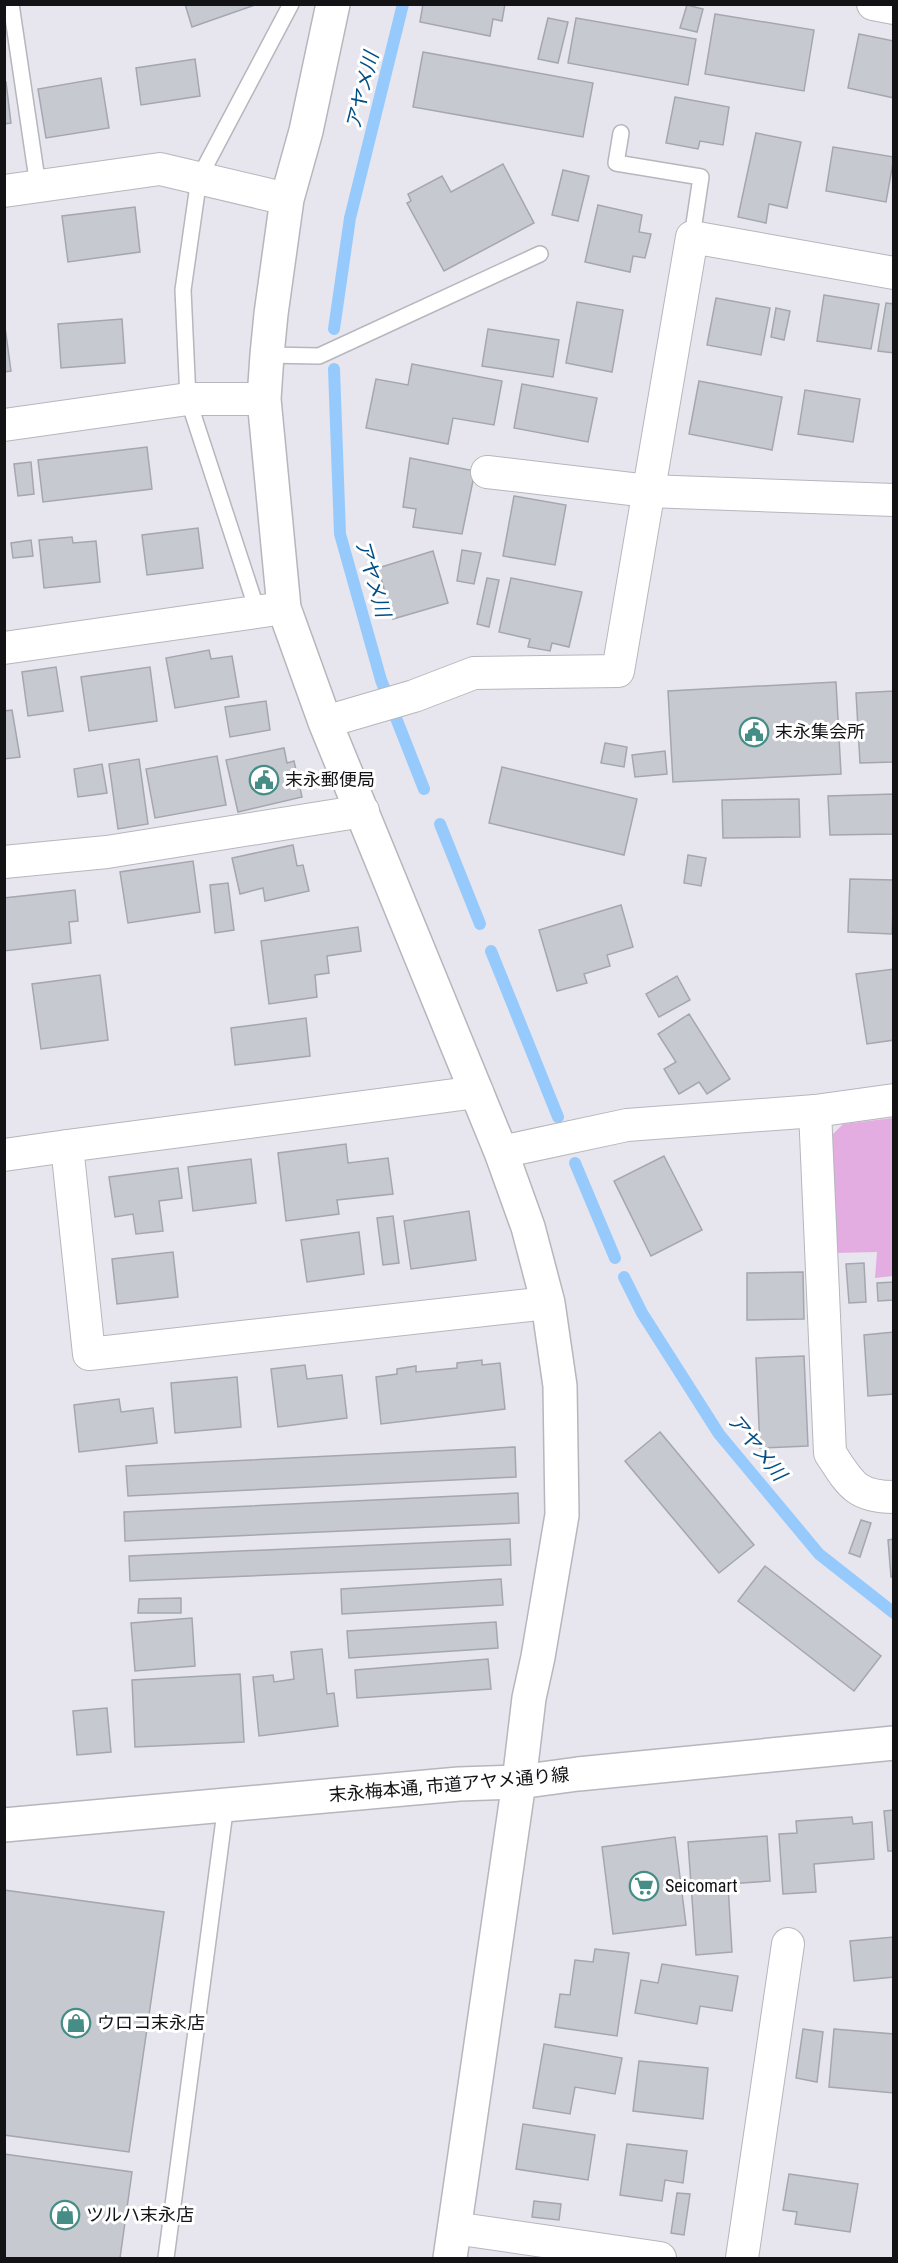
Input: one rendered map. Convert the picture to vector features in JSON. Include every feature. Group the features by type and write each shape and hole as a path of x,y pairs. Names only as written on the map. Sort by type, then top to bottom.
{"street":[{"path":"333,4 306,131 287,199 267,355 264,399 271,610 325,722 363,811 501,1152 528,1227 548,1303 560,1386 562,1515 529,1698 519,1782 452,2243 660,2259"},
{"path":"4,191 160,169 287,199"},
{"path":"325,722 414,696 474,673 618,671 692,237 894,273"},
{"path":"4,425 188,399 264,399"},
{"path":"488,472 648,491 894,500"},
{"path":"4,648 271,610"},
{"path":"4,862 107,852 363,811"},
{"path":"4,1155 477,1092"},
{"path":"501,1152 627,1125 814,1111 894,1100"},
{"path":"814,1111 830,1454 851,1485 875,1497 894,1497"},
{"path":"67,1146 89,1354 548,1303"},
{"name":"末永梅本通, 市道アヤメ通り線","path":"4,1825 459,1784 519,1782 578,1774 894,1743"},
{"path":"742,2259 788,1944"}],"lane":[{"path":"11,4 38,186"},
{"path":"271,610 188,399 183,290 199,178 291,4"},
{"path":"621,133 616,163 701,177 692,237"},
{"path":"267,355 319,356 540,254"},
{"path":"166,2259 226,1804"}],"shaded area":[{"path":"893,1118 893,1276 875,1278 877,1252 836,1253 828,1139 843,1124"}],"building":[{"path":"185,4 255,4 255,5 192,27"},
{"path":"423,4 505,4 502,21 493,19 490,36 420,22"},
{"path":"687,5 703,9 697,32 680,28"},
{"path":"715,14 814,30 804,91 705,74"},
{"path":"548,18 568,22 558,63 538,59"},
{"path":"576,18 696,39 688,85 568,63"},
{"path":"859,34 894,41 894,98 848,88"},
{"path":"423,52 593,83 583,137 413,107"},
{"path":"195,59 200,96 141,105 136,68"},
{"path":"101,78 109,128 46,138 38,89"},
{"path":"4,82 6,82 11,123 4,124"},
{"path":"675,97 729,107 723,145 700,141 698,149 666,143"},
{"path":"756,133 801,142 787,208 769,204 766,223 738,217"},
{"path":"833,147 894,157 886,202 826,191"},
{"path":"503,164 534,223 444,271 407,203 411,201 408,194 442,176 451,192"},
{"path":"563,170 589,176 578,221 552,215"},
{"path":"598,205 642,215 639,232 651,234 645,258 633,256 630,272 585,262"},
{"path":"135,207 140,252 68,262 62,216"},
{"path":"824,295 879,304 871,349 817,341"},
{"path":"716,298 770,308 761,355 707,345"},
{"path":"577,302 623,310 612,372 566,363"},
{"path":"886,303 894,304 894,353 878,351"},
{"path":"776,308 790,311 784,340 771,337"},
{"path":"122,319 125,363 61,368 58,324"},
{"path":"4,327 11,371 4,372"},
{"path":"488,329 559,340 553,377 482,366"},
{"path":"412,364 502,381 494,425 453,418 448,444 366,428 376,379 408,385"},
{"path":"699,381 782,397 772,450 689,434"},
{"path":"522,384 597,398 588,442 514,428"},
{"path":"805,390 860,399 853,442 798,434"},
{"path":"147,447 152,489 43,502 38,460"},
{"path":"410,458 475,471 462,534 413,527 416,509 403,507"},
{"path":"31,462 34,494 18,496 14,464"},
{"path":"514,496 566,505 555,565 503,556"},
{"path":"198,528 203,568 147,575 142,535"},
{"path":"72,537 73,543 96,541 100,582 44,588 39,540"},
{"path":"31,540 33,556 13,558 11,543"},
{"path":"462,550 481,553 474,584 457,581"},
{"path":"433,551 448,603 393,619 378,568"},
{"path":"487,578 499,580 489,627 477,624"},
{"path":"511,578 582,592 569,647 552,643 550,651 528,647 530,639 499,632"},
{"path":"209,650 211,659 232,656 239,697 175,708 166,658"},
{"path":"56,667 63,711 28,716 22,672"},
{"path":"150,667 157,721 89,731 81,677"},
{"name":"末永集会所","path":"836,682 841,774 673,782 668,691"},
{"path":"894,691 894,762 860,763 856,693"},
{"path":"266,701 270,730 230,737 225,707"},
{"path":"12,710 20,757 4,759 4,711"},
{"path":"605,743 627,747 624,767 601,763"},
{"name":"末永郵便局","path":"284,748 287,763 294,761 302,797 238,812 226,760"},
{"path":"665,751 667,774 635,777 632,755"},
{"path":"217,756 226,805 155,818 146,769"},
{"path":"139,759 148,824 118,829 109,764"},
{"path":"102,764 107,793 78,797 74,769"},
{"path":"502,767 637,799 624,855 489,823"},
{"path":"894,794 894,834 830,835 828,796"},
{"path":"799,799 800,837 723,838 722,800"},
{"path":"293,845 297,866 303,865 309,891 265,901 263,888 240,894 232,858"},
{"path":"688,855 706,858 701,886 684,883"},
{"path":"193,861 200,912 128,923 120,872"},
{"path":"850,879 894,880 892,934 848,932"},
{"path":"228,883 234,930 215,933 210,885"},
{"path":"75,890 78,921 69,922 71,943 4,951 4,898"},
{"path":"621,905 633,947 607,955 610,966 584,974 587,983 557,991 539,930"},
{"path":"358,927 361,951 327,956 329,973 315,975 317,997 269,1004 261,941"},
{"path":"894,969 894,1040 867,1044 856,974"},
{"path":"100,975 108,1040 41,1049 32,984"},
{"path":"677,976 690,1000 659,1017 646,994"},
{"path":"689,1014 730,1079 707,1094 699,1082 679,1094 664,1069 676,1062 658,1034"},
{"path":"306,1018 310,1056 235,1065 231,1028"},
{"path":"346,1144 348,1163 388,1158 393,1194 337,1200 339,1214 286,1221 278,1153"},
{"path":"664,1156 702,1230 651,1256 614,1181"},
{"path":"251,1159 256,1203 193,1211 188,1167"},
{"path":"178,1168 182,1198 159,1201 163,1231 136,1234 133,1214 115,1217 109,1177"},
{"path":"469,1211 476,1260 411,1269 404,1221"},
{"path":"393,1216 399,1263 383,1265 377,1218"},
{"path":"359,1232 364,1274 307,1282 301,1240"},
{"path":"173,1252 178,1297 117,1304 112,1259"},
{"path":"864,1263 866,1302 849,1303 846,1264"},
{"path":"803,1272 804,1319 747,1320 747,1273"},
{"path":"894,1282 894,1300 878,1301 877,1283"},
{"path":"894,1332 894,1394 868,1396 864,1335"},
{"path":"804,1356 808,1446 760,1448 756,1358"},
{"path":"482,1360 482,1365 500,1363 505,1409 381,1424 376,1377 397,1374 397,1369 416,1366 416,1372 457,1368 457,1363"},
{"path":"305,1365 307,1379 342,1375 347,1418 278,1427 271,1369"},
{"path":"237,1377 241,1427 175,1433 171,1383"},
{"path":"119,1399 121,1412 153,1408 157,1443 79,1452 74,1405"},
{"path":"660,1432 754,1545 719,1573 625,1461"},
{"path":"515,1447 516,1477 128,1496 126,1466"},
{"path":"518,1493 519,1523 125,1541 124,1512"},
{"path":"861,1520 871,1523 860,1557 849,1553"},
{"path":"510,1539 511,1565 130,1581 129,1556"},
{"path":"894,1539 894,1577 891,1577 888,1540"},
{"path":"765,1566 881,1656 854,1691 738,1601"},
{"path":"501,1579 503,1605 342,1614 341,1589"},
{"path":"181,1598 181,1613 138,1613 139,1599"},
{"path":"192,1618 195,1666 135,1671 131,1623"},
{"path":"496,1622 498,1648 349,1658 347,1631"},
{"path":"322,1649 327,1694 334,1693 338,1726 259,1736 253,1677 273,1675 274,1682 294,1679 291,1652"},
{"path":"488,1659 491,1689 357,1698 355,1670"},
{"path":"240,1674 244,1742 135,1747 132,1680"},
{"path":"107,1708 111,1752 77,1755 73,1711"},
{"path":"894,1810 894,1851 888,1851 884,1811"},
{"path":"852,1817 853,1824 872,1822 874,1859 814,1864 816,1892 783,1894 779,1834 797,1833 796,1821"},
{"path":"767,1836 770,1881 728,1884 732,1952 696,1955 688,1842"},
{"name":"Seicomart","path":"675,1837 686,1925 613,1934 602,1847"},
{"name":"ウロコ末永店","path":"4,1890 164,1912 129,2152 4,2135"},
{"path":"894,1937 894,1977 854,1981 850,1941"},
{"path":"595,1949 629,1953 617,2036 555,2027 560,1994 570,1995 575,1960 593,1962"},
{"path":"662,1964 738,1976 732,2011 700,2006 697,2024 635,2013 641,1980 658,1983"},
{"path":"803,2029 823,2032 817,2082 796,2078"},
{"path":"834,2029 894,2034 894,2093 829,2087"},
{"path":"544,2044 622,2058 615,2094 575,2087 570,2114 533,2108"},
{"path":"639,2061 708,2068 703,2119 633,2111"},
{"path":"523,2124 595,2135 588,2180 516,2169"},
{"path":"627,2144 687,2151 683,2183 665,2180 662,2201 620,2195"},
{"name":"ツルハ末永店","path":"4,2154 132,2172 120,2258 4,2258"},
{"path":"789,2174 858,2184 850,2232 795,2224 797,2212 783,2210"},
{"path":"677,2193 690,2194 684,2235 671,2233"},
{"path":"534,2201 561,2204 559,2220 532,2217"}],"waterway":[{"name":"アヤメ川","path":"334,329 350,218 403,4"},
{"name":"アヤメ川","path":"334,369 340,534 381,680 424,789"},
{"name":"アヤメ川","path":"440,824 480,924"},
{"name":"アヤメ川","path":"491,951 558,1117"},
{"name":"アヤメ川","path":"575,1163 615,1258"},
{"name":"アヤメ川","path":"624,1277 642,1313 719,1434 819,1554 894,1613"}],"place":[{"name":"末永集会所","path":"754,732"},
{"name":"末永郵便局","path":"264,780"},
{"name":"Seicomart","path":"644,1886"},
{"name":"ウロコ末永店","path":"76,2023"},
{"name":"ツルハ末永店","path":"65,2215"}]}
